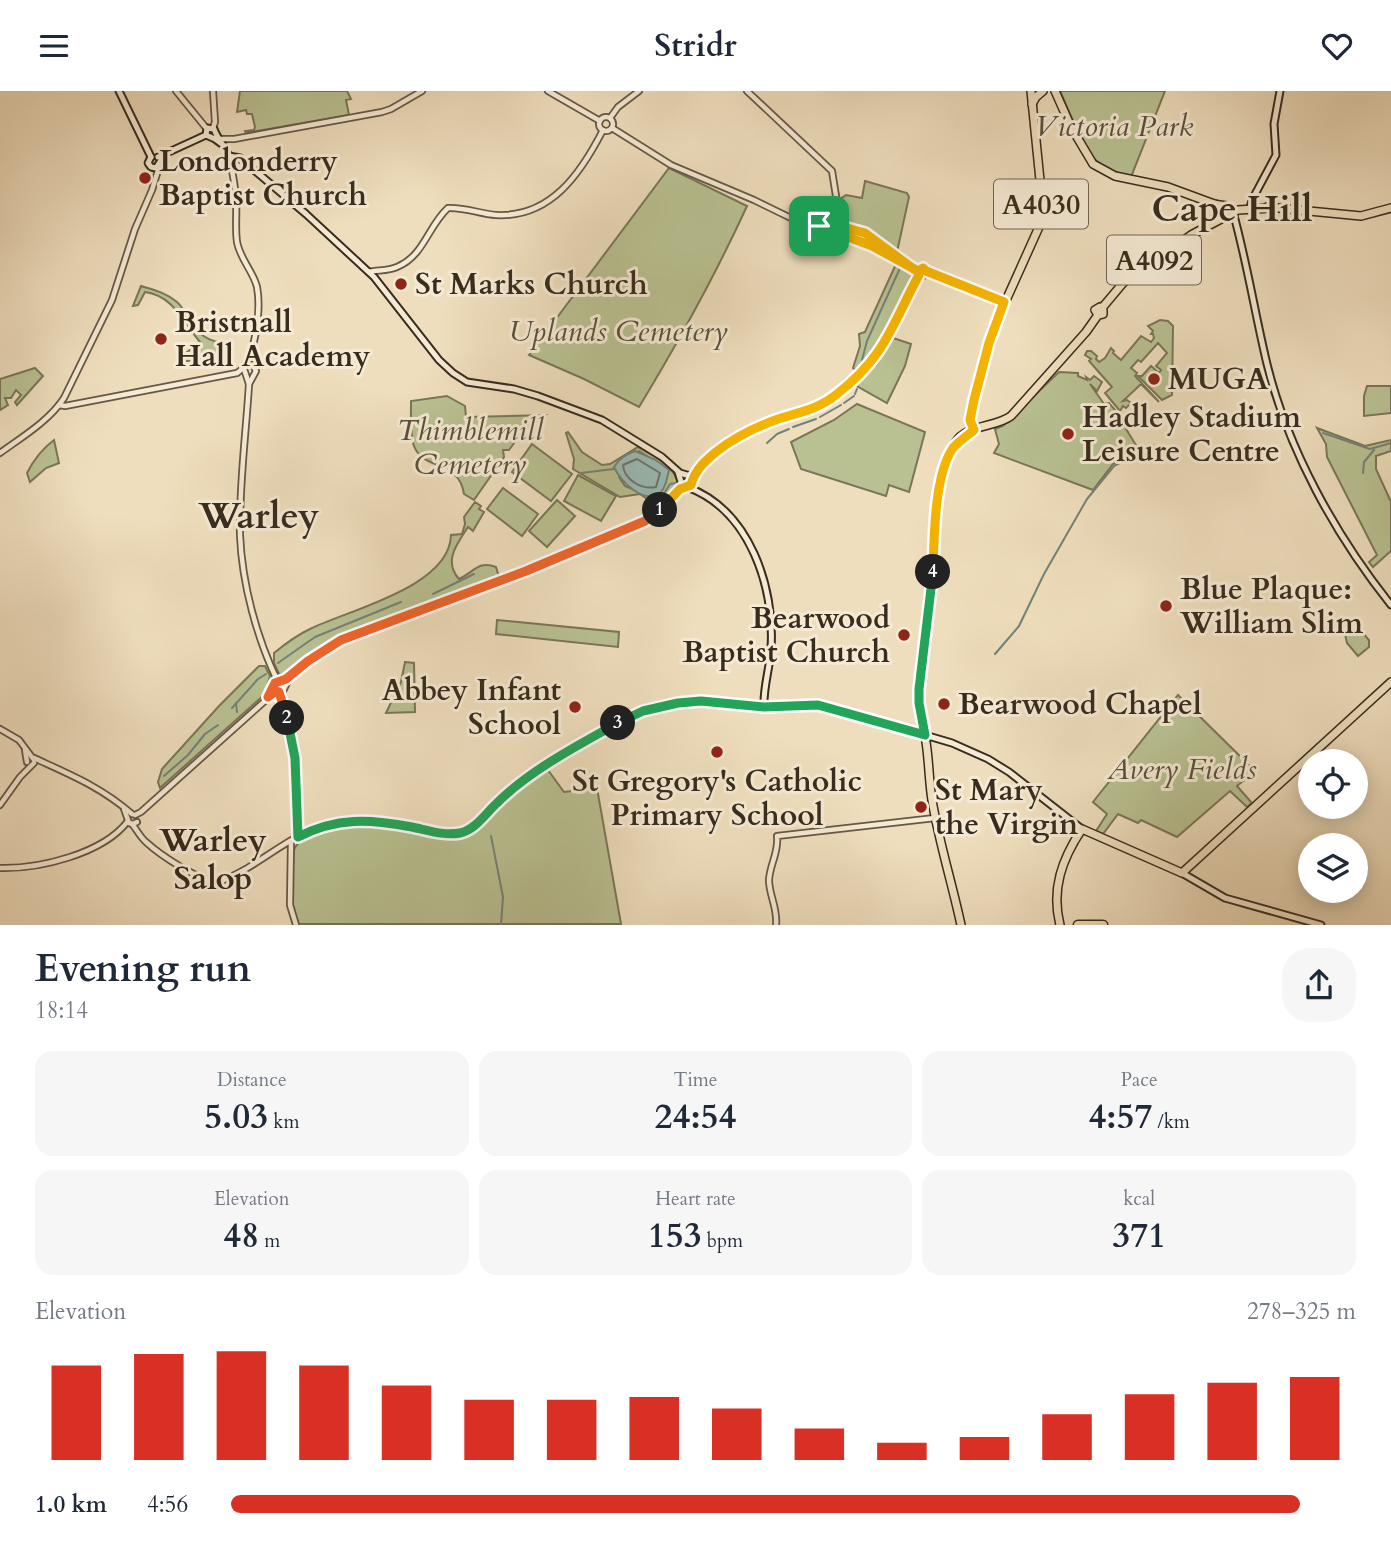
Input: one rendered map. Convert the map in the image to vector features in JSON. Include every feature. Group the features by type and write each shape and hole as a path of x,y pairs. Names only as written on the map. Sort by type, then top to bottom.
{"highway":[{"path":"1078,925 1103,925"}],"main road":[{"path":"119,91 157,166"},
{"name":"A4030","path":"1050,91 1058,100"},
{"name":"A4030","path":"1055,91 1082,148 1093,164 1115,176 1227,206 1232,211"},
{"path":"1250,207 1276,155 1274,123 1280,91"},
{"name":"A4030","path":"974,430 970,420 992,335 1004,302 1033,241 1041,215 1042,200 1032,104 1036,92"},
{"path":"157,166 148,163 154,157 211,132"},
{"path":"211,132 226,147 230,159 240,158 371,274 431,348 454,371 483,385 514,389 538,396 606,422 662,457 737,524 763,576 770,604 771,647 764,707 827,706 952,743 1009,772 1082,829 1182,873 1225,898 1321,925"},
{"path":"211,132 226,147"},
{"path":"157,166 165,154"},
{"name":"A4092","path":"974,430 1011,416 1086,332 1127,280 1175,245 1232,211 1250,207 1361,216 1391,208"},
{"path":"1232,211 1267,366 1287,424 1311,482 1336,528 1391,605"},
{"path":"961,925 936,818 919,703 920,668 932,595 937,509 944,471 954,447 974,430"},
{"path":"1182,873 1391,682"},
{"path":"1060,925 1056,902 1059,876 1082,829"}],"street":[{"path":"176,91 211,132 215,122 213,91"},
{"path":"220,139 234,139 391,110 422,91"},
{"path":"548,91 600,121"},
{"path":"610,118 618,107 639,91"},
{"path":"747,91 832,171 839,231"},
{"path":"603,130 599,125 600,121 604,117 610,118"},
{"path":"610,118 613,122 612,128"},
{"path":"603,130 612,128 671,165 754,199 797,221 839,231 865,233 918,273"},
{"path":"371,274 399,267 415,254 448,208 501,215 547,204 571,182 590,156 603,130"},
{"path":"226,147 234,139"},
{"path":"230,159 236,198 238,245 243,261 255,281 257,292 256,329 245,371 249,383 240,538 255,616 283,701 295,758 298,837"},
{"path":"0,453 64,398 112,300 135,229 155,180 157,166"},
{"path":"839,231 898,259"},
{"path":"0,868 23,867 72,856 104,841 132,820 308,661 341,640 526,571 656,514 722,447 775,420 813,409 840,392 878,354 896,325 921,267 1004,302"},
{"path":"249,383 256,371 251,353"},
{"path":"59,405 237,373 253,365"},
{"path":"245,371 253,376"},
{"path":"64,398 69,402 80,403"},
{"path":"30,761 47,764 76,776 122,805 145,841 172,861 209,881 220,881 320,826 352,821 405,826 444,834 460,833 474,825 522,781 634,714 658,706 701,701 764,707"},
{"path":"0,729 19,740 30,761"},
{"path":"0,805 30,761"},
{"path":"776,925 769,879 778,847 776,836 936,818"},
{"path":"291,841 290,905 296,925"}],"green space":[{"path":"240,91 347,91 351,99 346,100 349,115 246,133 245,131 254,130 255,127 252,114 247,114 246,110 237,112"},
{"name":"Victoria Park","path":"1060,91 1165,91 1131,177 1107,168 1094,157 1082,140"},
{"name":"Uplands Cemetery","path":"669,168 747,206 696,308 639,407 529,355"},
{"path":"865,181 907,193 909,197 897,252 867,231 844,222 840,199 846,195 862,198"},
{"path":"896,264 912,274 908,286 882,340 856,370 853,368 860,346 859,334 865,332"},
{"path":"141,286 173,299 203,336 232,345 231,351 187,361 186,353 200,342 171,304 155,294 145,292 138,305 133,306"},
{"path":"1160,320 1168,321 1173,326 1172,395 1162,400 1138,376 1142,376 1151,366 1159,373 1161,370 1156,366 1167,353 1158,343 1141,362 1138,360 1131,368 1159,402 1141,384 1123,401 1131,403 1126,408 1123,406 1120,411 1105,393 1112,387 1085,355 1087,351 1091,351 1099,362 1111,348 1121,360 1141,336 1151,342 1154,338 1151,334 1153,331 1148,326"},
{"path":"893,338 911,344 905,366 887,403 855,385 876,365"},
{"path":"35,368 43,376 17,405 15,402 21,395 16,390 11,398 5,398 8,405 0,410 0,379"},
{"name":"Hadley Stadium Leisure Centre","path":"1059,372 1078,373 1078,376 1087,380 1086,377 1090,380 1094,376 1102,382 1097,391 1090,384 1104,404 1109,403 1122,418 1121,422 1130,418 1123,424 1139,450 1113,464 1093,490 994,453 999,444 995,429 1003,426"},
{"path":"1367,386 1391,386 1391,413 1364,416"},
{"name":"Thimblemill Cemetery","path":"447,396 465,406 466,417 545,415 524,430 518,429 517,439 509,450 503,450 504,457 474,500 464,494 455,475 425,459 414,446 411,401"},
{"path":"857,404 925,432 909,492 889,485 886,496 801,469 791,442 834,420"},
{"path":"1317,428 1365,446 1391,440 1391,451 1376,456 1376,469 1391,502 1391,551 1373,567 1369,562 1377,555 1327,457 1326,444"},
{"path":"568,432 582,452 602,465 610,464 638,447 669,467 678,486 664,503 657,506 640,494 620,497 573,469 574,459 566,433","holes":["639,451 669,470 665,484 649,496 625,486 619,477 623,457"]},
{"path":"54,440 59,463 46,468 30,482 27,473 35,459"},
{"path":"532,444 572,474 551,501 512,472"},
{"path":"578,475 616,496 601,521 564,501"},
{"path":"503,488 538,514 522,536 487,509"},
{"path":"557,500 575,516 547,547 529,531"},
{"path":"475,502 484,512 473,531 468,527 460,540 453,553 452,566 459,579 485,565 496,567 499,577 342,636 313,653 285,675 279,674 274,663 274,653 291,640 310,629 394,594 416,583 434,569 446,553 451,535 462,534 464,517"},
{"path":"497,620 619,632 618,647 496,634"},
{"path":"1342,621 1357,626 1369,640 1369,647 1358,656 1347,643"},
{"path":"405,662 414,663 415,712 386,713 401,682"},
{"path":"259,666 265,666 270,676 265,694 160,788 158,782 162,769"},
{"name":"Avery Fields","path":"1178,695 1255,771 1237,786 1252,803 1247,807 1230,791 1177,837 1141,820 1138,823 1118,814 1103,834 1096,831 1107,814 1093,802"},
{"path":"548,770 564,792 597,788 621,924 298,924 291,906 293,852 305,837 322,829 347,824 462,836 480,825 517,789"}],"water":[{"path":"635,451 656,460 669,470 661,492 654,496 633,490 614,467 618,461"}],"waterway":[{"path":"862,360 867,341 900,268"},
{"path":"855,394 857,389"},
{"path":"844,403 854,396"},
{"path":"820,417 841,405"},
{"path":"793,427 816,419"},
{"path":"767,443 777,434 789,429"},
{"path":"1323,433 1370,449 1391,443"},
{"path":"995,654 1019,626 1044,574 1087,499 1114,466 1153,445"},
{"path":"1363,473 1364,462 1374,450"},
{"path":"581,473 614,469"},
{"path":"656,495 661,498 670,484 676,483"},
{"path":"433,594 474,574"},
{"path":"278,663 315,637 401,602"},
{"path":"232,708 258,679 266,674"},
{"path":"236,703 237,712"},
{"path":"164,776 188,755 205,734 218,725"},
{"path":"491,836 503,897 501,925"}],"place":[{"name":"Londonderry Baptist Church","path":"145,178"},
{"name":"St Marks Church","path":"401,284"},
{"name":"Bristnall Hall Academy","path":"161,339"},
{"name":"MUGA","path":"1154,379"},
{"name":"Hadley Stadium Leisure Centre","path":"1068,434"},
{"name":"Blue Plaque: William Slim","path":"1166,606"},
{"name":"Bearwood Baptist Church","path":"904,635"},
{"name":"Bearwood Chapel","path":"944,704"},
{"name":"Abbey Infant School","path":"575,707"},
{"name":"St Gregory's Catholic Primary School","path":"717,752"},
{"name":"St Mary the Virgin","path":"921,807"}],"district":[{"name":"Cape Hill","path":"1232,208"},
{"name":"Warley","path":"259,515"},
{"name":"Warley Salop","path":"213,858"}],"route":[{"path":"819,226 847,228 865,233 912,269 915,270 918,271 923,268 1004,302 989,343 974,400 970,420 974,430 954,448 949,457 936,512 932,595 919,680 919,703 925,735 821,705 764,707 701,701 658,706 634,714 592,737 522,781 474,825 460,833 444,834 405,826 341,821 320,826 298,837 297,783 290,730 279,692 276,691 268,697 275,683 286,679 341,640 526,571 648,519 680,489 691,485 694,474 722,447 756,427 826,403 857,377 878,354 904,308 919,275 918,271 912,269 872,246 819,226"}]}
